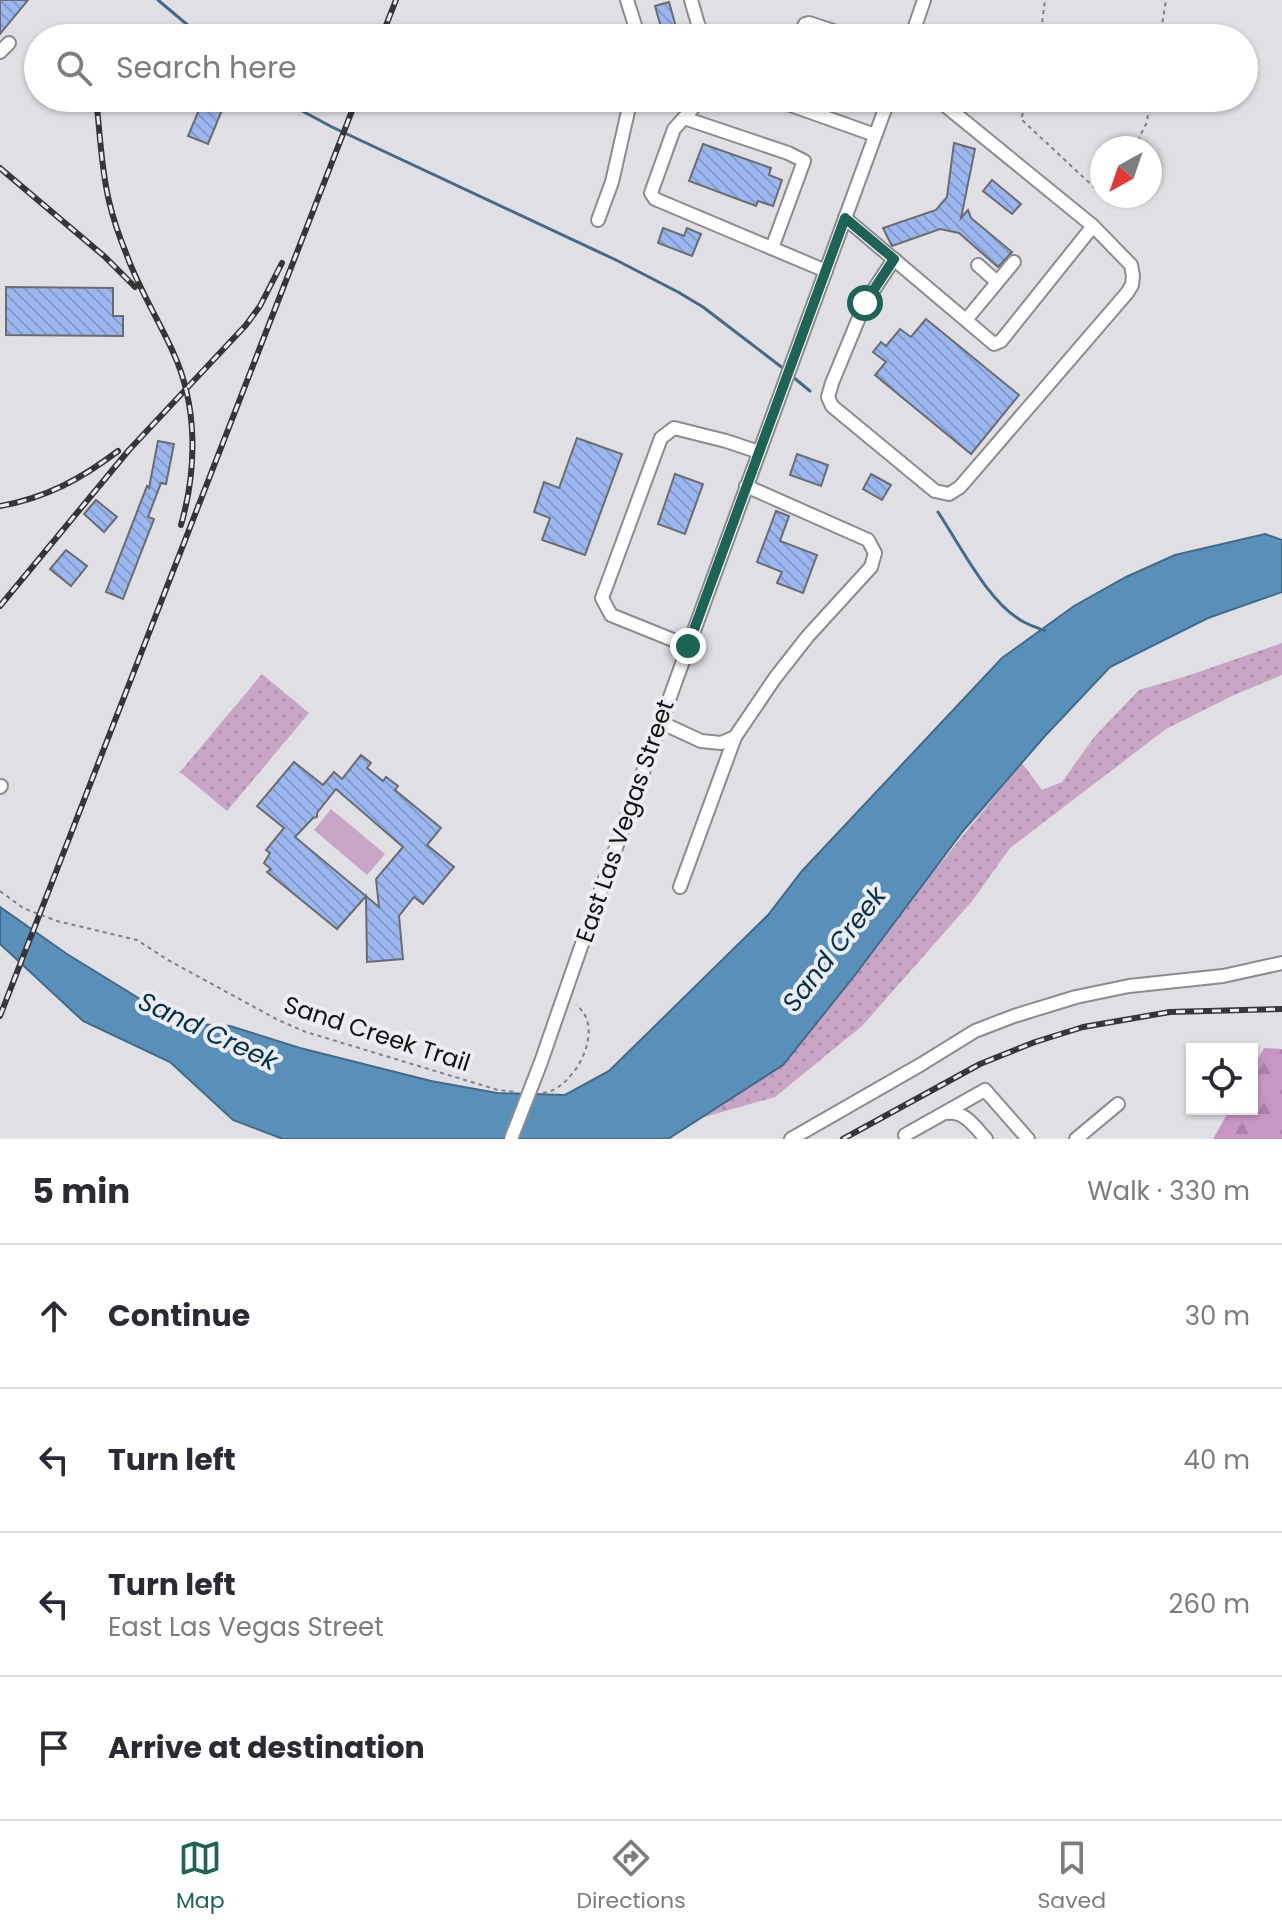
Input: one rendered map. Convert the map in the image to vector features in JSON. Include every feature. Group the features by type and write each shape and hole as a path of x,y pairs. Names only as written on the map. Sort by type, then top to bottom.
{"street":[{"path":"627,0 636,24"},
{"path":"691,0 698,24"},
{"path":"916,24 924,0"},
{"path":"598,220 612,182 628,112"},
{"path":"689,112 674,129 651,193 655,199 826,271"},
{"path":"812,112 875,135"},
{"name":"East Las Vegas Street","path":"511,1139 884,112"},
{"path":"894,259 865,303 828,397 832,406 935,491 949,494 960,487 1132,285 1133,276 1131,265 1093,226 953,112"},
{"path":"684,118 804,161 772,248"},
{"path":"845,218 994,344 1001,341 1093,226"},
{"path":"966,320 1014,262"},
{"path":"978,265 997,282"},
{"path":"688,646 611,615 602,598 661,438 674,428 759,452"},
{"path":"680,887 735,737 808,636 871,567 875,553 868,540 746,486"},
{"path":"660,722 701,741 721,743 735,737"},
{"path":"791,1139 975,1031 1014,1016 1076,997 1129,986 1223,976 1282,963"},
{"path":"948,1113 985,1090 1028,1139"},
{"path":"1076,1139 1118,1104"},
{"path":"903,1138 938,1116 955,1112 966,1118 986,1139"}],"path":[{"path":"1042,24 1045,0"},
{"path":"1162,24 1166,0"},
{"path":"1023,112 1021,119 1090,183"},
{"path":"1140,136 1148,112"},
{"name":"Sand Creek Trail","path":"0,891 23,908 57,921 137,940 278,1020 306,1032 498,1090 525,1092"},
{"path":"536,1093 548,1093 561,1085 582,1061 587,1046 588,1025 584,1013 573,1004"}],"shaded area":[{"path":"1282,643 1282,675 1166,729 1010,848 973,900 862,1026 775,1097 701,1118 783,1065 1022,763 1042,790 1062,782 1095,736 1139,690"},
{"path":"262,674 309,713 227,811 180,772"},
{"path":"331,809 385,854 367,875 314,830"}],"green space":[{"path":"1264,1048 1282,1049 1282,1139 1213,1139 1227,1115 1258,1115 1258,1059"}],"water":[{"name":"Sand Creek","path":"1265,534 1282,540 1282,592 1208,618 1110,667 1044,737 963,831 783,1065 668,1139 283,1139 233,1120 170,1062 83,1021 0,944 0,907 67,954 179,1023 230,1026 300,1048 431,1081 497,1093 565,1095 609,1071 768,915 802,871 1002,658 1074,606 1126,577 1175,555"}],"building":[{"path":"0,0 28,0 0,34"},
{"path":"669,2 675,24 660,24 655,6"},
{"path":"198,112 221,112 208,144 188,136"},
{"path":"954,143 975,149 961,218 968,210 971,218 1012,252 998,267 959,233 940,229 892,246 883,228 936,210 947,197"},
{"path":"703,144 771,168 769,175 782,180 773,206 758,201 756,206 689,181"},
{"path":"992,180 1021,204 1012,214 983,191"},
{"path":"663,228 684,236 687,228 701,234 692,256 658,243"},
{"path":"6,287 113,288 113,316 123,316 123,336 6,335"},
{"path":"926,319 1019,395 971,454 875,375 886,362 873,352 881,342 886,346 900,329 911,337"},
{"path":"577,438 622,454 585,555 542,540 550,518 534,512 544,482 559,488"},
{"path":"158,441 174,444 166,484 161,483 148,517 154,519 123,599 106,592 147,486 149,488"},
{"path":"797,454 828,465 821,486 790,475"},
{"path":"675,474 703,484 685,534 658,524"},
{"path":"871,474 891,485 882,500 863,489"},
{"path":"96,500 117,517 104,532 84,514"},
{"path":"776,511 789,516 780,541 817,555 803,593 777,583 782,572 757,562"},
{"path":"66,550 87,566 71,586 50,569"},
{"path":"361,755 371,763 367,768 383,781 386,777 398,786 395,790 441,828 427,845 454,867 423,904 414,897 399,916 403,959 367,962 366,896 337,929 267,872 271,869 264,863 270,853 266,850 284,828 257,806 294,762 323,785 334,772 342,779","holes":["336,789 403,847 376,879 379,907 295,837 317,817"]}],"waterway":[{"path":"158,0 186,24"},
{"path":"304,112 678,292 703,307 784,369"},
{"path":"793,377 810,391"},
{"path":"938,512 998,601 1022,621 1045,631"}],"railway":[{"path":"387,24 396,0"},
{"path":"97,112 104,176 114,220 136,278 173,352 187,394 192,460 181,525"},
{"path":"0,1016 352,112"},
{"path":"0,168 104,256 135,287"},
{"path":"0,606 129,450 246,325 260,306 282,263"},
{"path":"0,506 33,498 62,486 118,451"},
{"path":"843,1139 980,1064 1083,1027 1170,1012 1282,1009"}],"route":[{"path":"688,646 845,218 894,259 865,303"}]}
